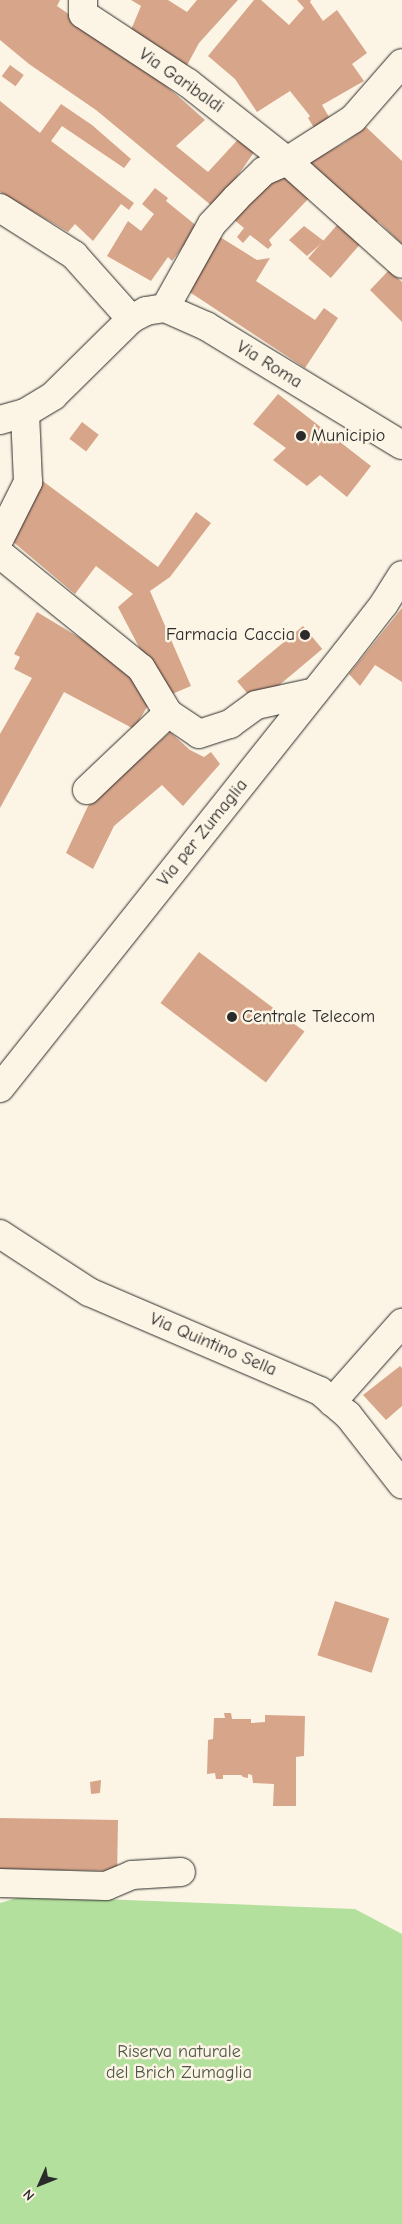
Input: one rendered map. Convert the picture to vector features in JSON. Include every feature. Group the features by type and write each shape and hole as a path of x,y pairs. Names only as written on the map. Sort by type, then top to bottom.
{"street":[{"name":"Via Garibaldi","path":"83,0 83,14 188,83 287,161"},
{"path":"0,538 28,482 12,417 53,396 131,319 146,311 165,308 212,224 264,171 287,161 353,119 402,63"},
{"path":"287,161 402,264"},
{"path":"0,208 74,255 131,319"},
{"name":"Via Roma","path":"165,308 206,326 402,445"},
{"path":"0,554 141,668 168,713 199,734 230,724 256,705 315,692"},
{"name":"Via per Zumaglia","path":"0,1088 384,604 402,575"},
{"path":"87,790 168,713"},
{"name":"Via Quintino Sella","path":"0,1234 89,1292 320,1391 348,1416 400,1477"},
{"path":"332,1402 402,1323"},
{"path":"0,1883 106,1886 132,1876 181,1872"}],"green space":[{"name":"Riserva naturale del Brich Zumaglia","path":"24,1896 355,1909 402,1934 402,2224 0,2224 0,1903"}],"building":[{"path":"0,0 60,0 57,6 131,57 205,120 176,146 208,172 243,134 257,148 236,178 212,206 96,110 29,64 0,40"},
{"path":"131,0 168,0 187,12 197,0 238,0 199,43 185,69 128,37 141,6"},
{"path":"254,0 261,0 289,25 304,8 297,0 311,0 310,2 323,21 337,10 367,53 352,64 364,81 322,105 332,122 316,131 308,118 310,116 290,91 257,112 235,79 208,56"},
{"path":"10,65 24,75 16,86 2,76"},
{"path":"0,101 40,133 61,104 92,125 131,159 124,168 62,126 51,141 134,203 129,210 121,204 93,241 75,224 68,232 0,192"},
{"path":"366,127 402,161 402,244 378,221 376,224 310,162 344,143"},
{"path":"284,173 309,198 269,240 272,245 268,249 250,235 243,243 237,237 244,228 233,219 247,199"},
{"path":"155,188 168,198 166,201 198,227 172,261 168,257 151,281 107,256 128,221 141,231 154,214 142,204"},
{"path":"337,225 360,245 331,278 308,258"},
{"path":"304,226 324,241 307,256 289,240"},
{"path":"220,237 257,260 270,258 256,281 315,320 324,308 338,318 305,368 185,289"},
{"path":"389,270 402,282 402,322 370,290"},
{"name":"Municipio","path":"278,394 371,466 347,497 320,475 307,486 273,460 286,448 253,424"},
{"path":"82,422 99,435 86,451 69,439"},
{"path":"40,479 158,567 196,512 211,523 170,577 150,591 191,686 165,697 118,607 133,594 96,566 75,594 5,535"},
{"path":"402,608 402,682 375,665 360,686 349,674"},
{"path":"37,612 120,662 150,702 134,729 64,692 0,808 0,734 32,678 14,669 20,657 14,654"},
{"path":"303,626 322,649 256,704 237,681"},
{"path":"170,732 190,750 204,757 211,752 220,764 183,806 162,785 114,826 93,869 66,853 88,806"},
{"name":"Centrale Telecom","path":"199,952 304,1031 266,1083 160,1003"},
{"path":"400,1366 402,1368 402,1406 386,1420 363,1395"},
{"path":"335,1601 389,1619 372,1673 317,1655"},
{"path":"224,1713 231,1713 232,1719 251,1719 251,1723 265,1722 265,1715 305,1716 304,1756 296,1757 296,1806 273,1806 274,1784 253,1783 252,1775 248,1774 248,1778 241,1775 223,1775 223,1779 216,1779 215,1773 207,1774 208,1740 213,1739 214,1718 225,1718"},
{"path":"101,1780 100,1793 91,1794 90,1782"},
{"path":"0,1818 118,1820 117,1871 0,1869"}],"place":[{"name":"Municipio","path":"301,436"},
{"name":"Farmacia Caccia","path":"305,635"},
{"name":"Centrale Telecom","path":"232,1017"}]}
